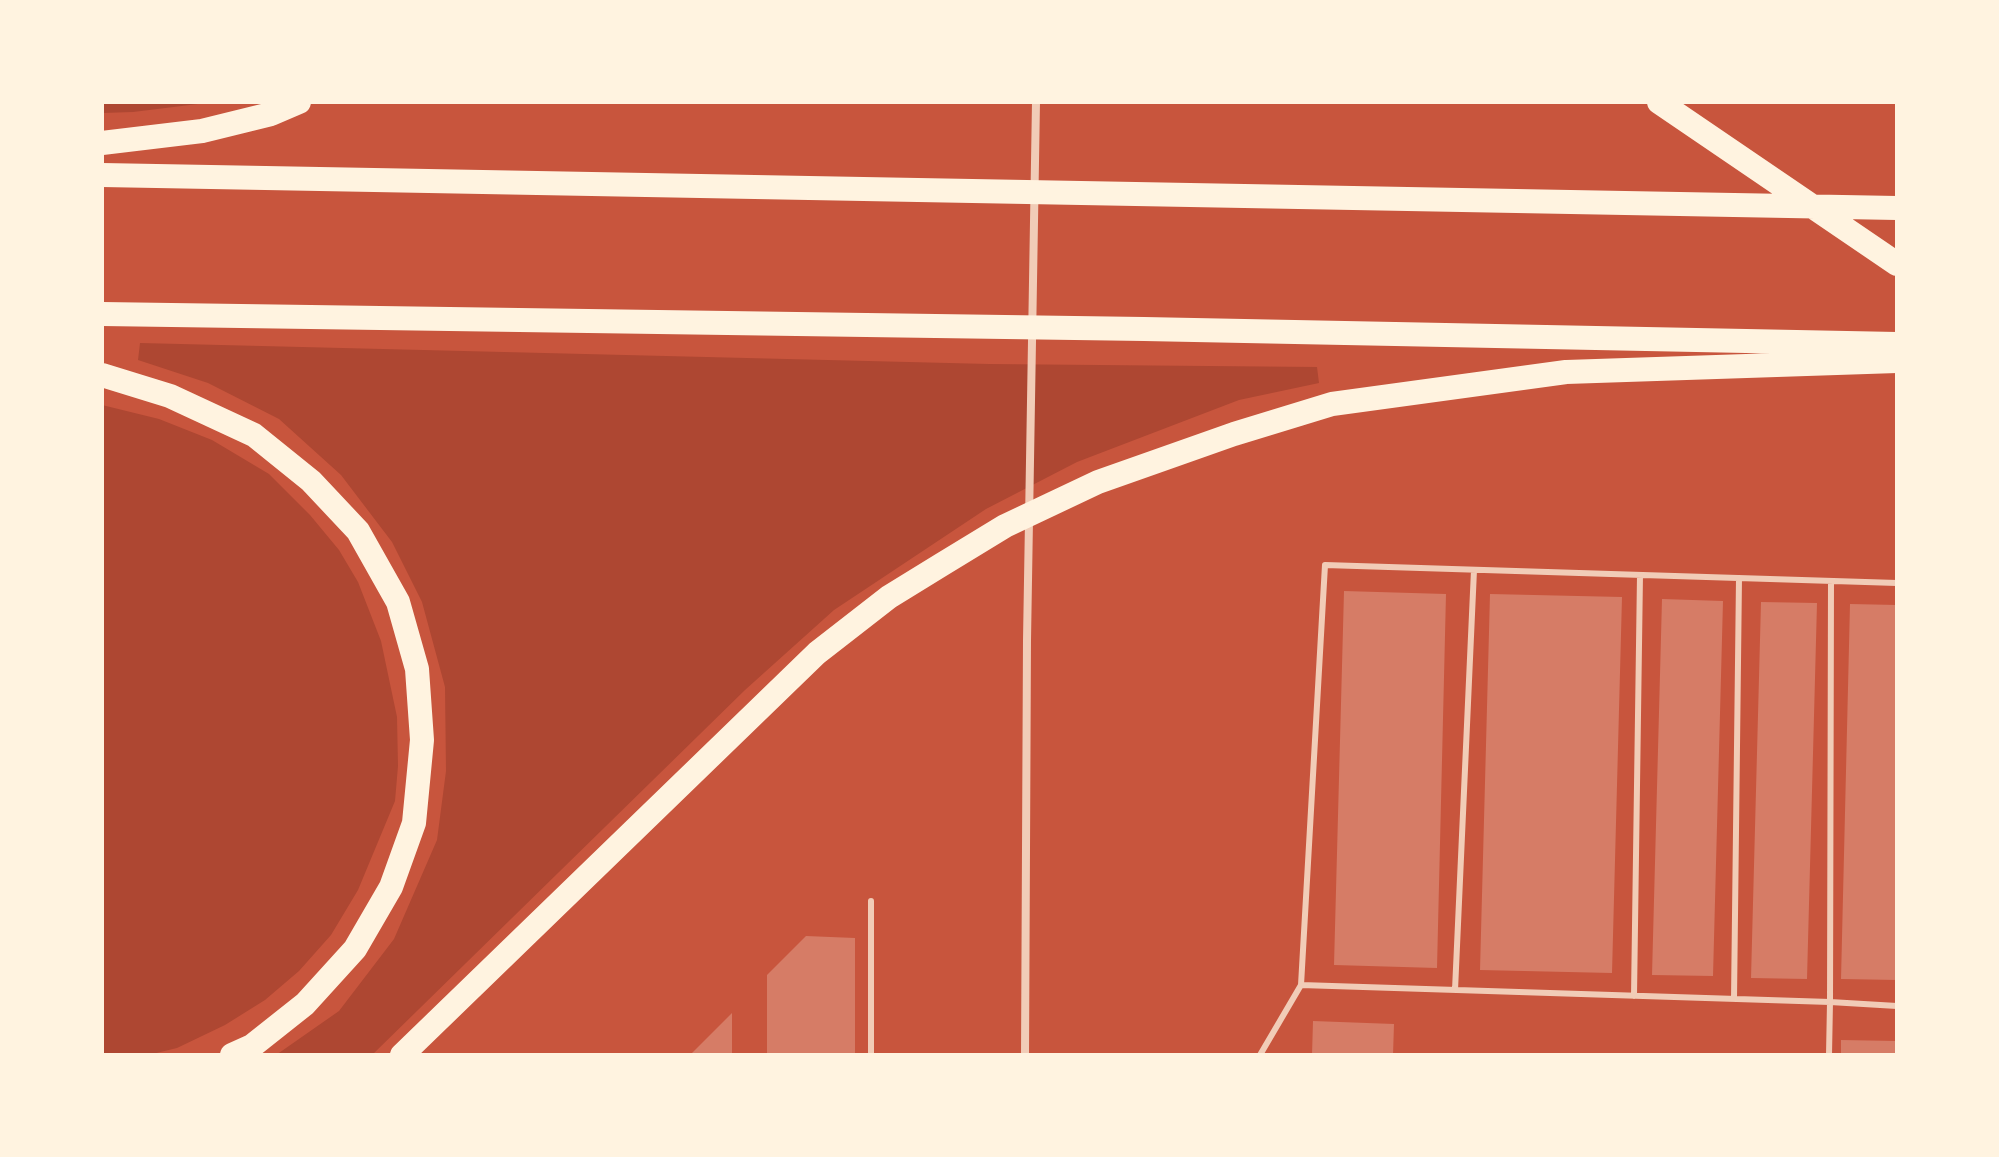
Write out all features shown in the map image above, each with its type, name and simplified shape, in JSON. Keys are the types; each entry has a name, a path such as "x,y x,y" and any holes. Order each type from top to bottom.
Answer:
{"highway":[{"path":"102,143 202,131 271,114 299,102"},
{"path":"1659,102 1897,264"},
{"path":"102,175 1897,208"},
{"path":"102,314 1144,329 1897,344"},
{"path":"402,1055 817,653 889,597 1005,526 1098,482 1234,434 1332,404 1566,372 1897,361"},
{"path":"102,375 170,396 254,435 311,481 358,531 398,602 417,669 422,740 414,823 391,887 355,949 305,1004 252,1046 232,1055"}],"street":[{"path":"1025,1055 1027,640 1036,102"}],"lane":[{"path":"1260,1055 1301,985 1325,565 1897,583"},
{"path":"1455,990 1474,570"},
{"path":"1634,996 1640,575"},
{"path":"1734,999 1739,578"},
{"path":"1829,1055 1831,581"},
{"path":"871,901 871,1055"},
{"path":"1301,985 1897,1006"}],"shaded area":[{"path":"102,102 214,102 102,113"},
{"path":"140,343 989,364 1317,367 1319,383 1239,400 1077,462 986,509 834,610 745,690 372,1055 276,1055 339,1011 394,939 437,840 446,771 445,687 422,602 392,542 341,475 279,419 208,383 138,360"},
{"path":"102,405 159,419 212,440 269,474 310,515 339,550 358,582 381,641 397,717 395,801 358,890 331,935 299,971 265,1000 225,1025 177,1048 148,1055 102,1055"}],"building":[{"path":"1344,591 1446,594 1437,968 1334,965"},
{"path":"1490,594 1622,597 1612,973 1480,970"},
{"path":"1662,599 1723,601 1713,976 1652,975"},
{"path":"1761,602 1817,603 1807,979 1751,978"},
{"path":"1850,604 1897,605 1897,980 1841,979"},
{"path":"806,936 855,938 855,1055 767,1055 767,975"},
{"path":"732,1013 732,1055 690,1055"},
{"path":"1313,1021 1394,1024 1393,1055 1312,1055"},
{"path":"1841,1040 1897,1041 1897,1055 1841,1055"}]}
